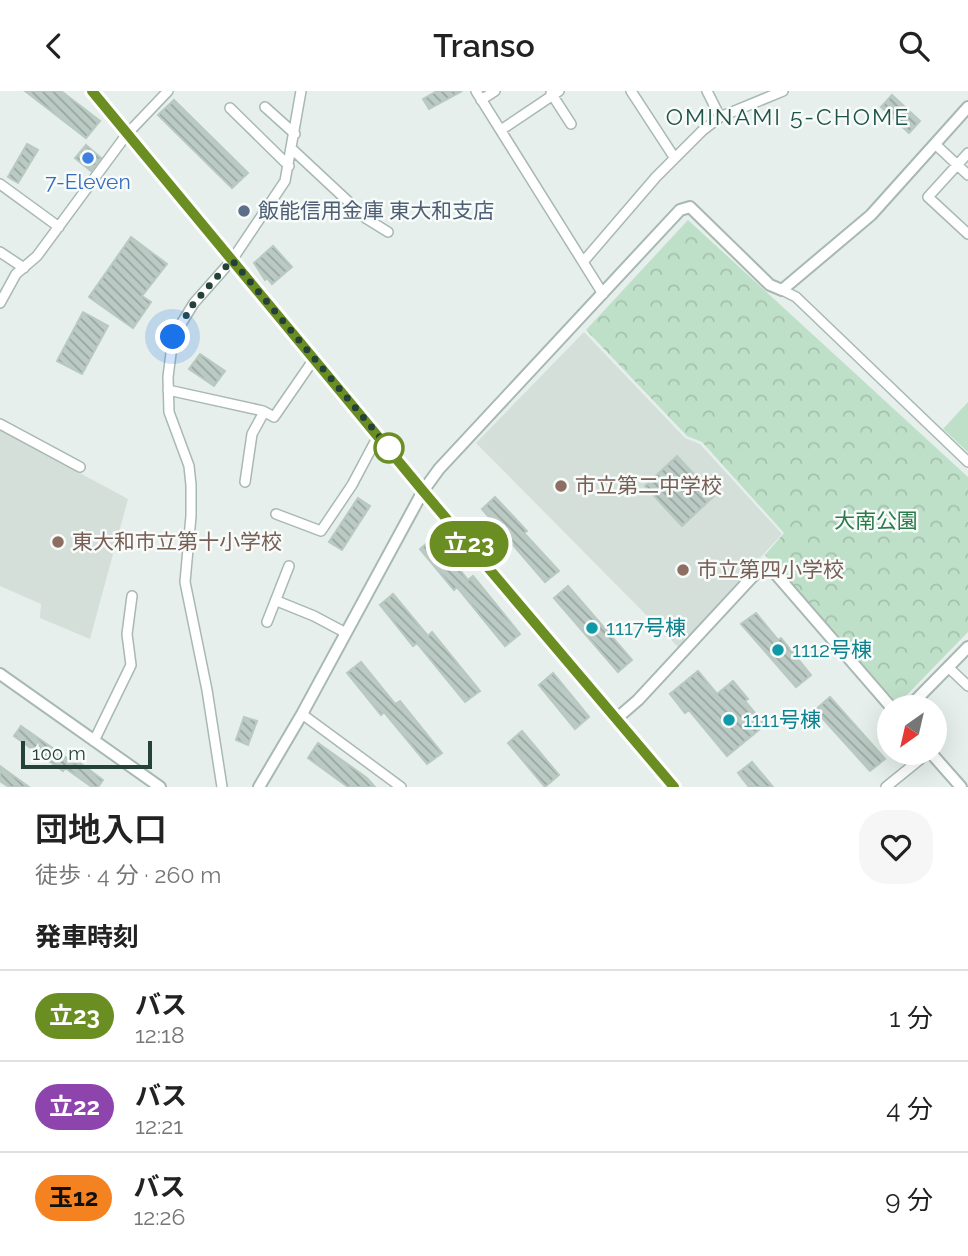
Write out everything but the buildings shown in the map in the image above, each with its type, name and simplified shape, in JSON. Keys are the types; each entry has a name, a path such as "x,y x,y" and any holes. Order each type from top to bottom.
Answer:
{"street":[{"path":"92,91 423,491 674,787"},
{"path":"0,303 16,274 37,256 127,134 168,91"},
{"path":"222,787 207,690 185,582 191,516 189,466 169,412 168,390 173,337 194,303 232,260 280,190 289,166 301,91"},
{"path":"476,91 603,294"},
{"path":"481,100 495,91"},
{"path":"631,91 674,157"},
{"path":"706,91 720,117"},
{"path":"583,262 674,157 720,117 783,91"},
{"path":"501,130 554,92 571,124"},
{"path":"265,107 295,134"},
{"path":"782,290 872,215 968,107"},
{"path":"230,108 289,166"},
{"path":"935,144 968,175"},
{"path":"292,150 367,219 388,232"},
{"path":"968,153 928,197 968,235"},
{"path":"0,184 59,227"},
{"path":"259,787 302,714 423,491 464,441 684,208 690,207 770,285 796,297 968,462"},
{"path":"0,252 23,268"},
{"path":"168,390 264,412 274,417 314,359"},
{"path":"245,482 252,434 264,412"},
{"path":"0,423 80,467"},
{"path":"276,514 321,531 352,485 378,436"},
{"path":"267,622 289,565"},
{"path":"616,719 638,700 753,576 766,570 774,572 881,695"},
{"path":"94,740 131,665 127,634 132,596"},
{"path":"276,601 314,616 346,633"},
{"path":"921,695 968,646"},
{"path":"948,667 968,686"},
{"path":"0,674 160,787"},
{"path":"302,714 401,787"},
{"path":"886,787 914,765"},
{"path":"940,765 961,787"},
{"path":"137,787 141,773"}],"shaded area":[{"path":"584,332 685,438 700,444 782,534 678,647 476,443"},
{"name":"東大和市立第十小学校","path":"0,430 128,499 90,639 40,618 41,604 0,586"}],"green space":[{"name":"大南公園","path":"688,220 968,477 968,632 907,695 890,695 765,555 784,533 702,442 687,436 586,330"},
{"path":"968,402 968,452 943,429"}],"bus line":[{"name":"立23","path":"92,91 423,491 674,787"}],"place":[{"name":"7-Eleven","path":"88,158"},
{"name":"飯能信用金庫 東大和支店","path":"244,211"},
{"name":"市立第二中学校","path":"561,486"},
{"name":"東大和市立第十小学校","path":"58,542"},
{"name":"市立第四小学校","path":"683,570"},
{"name":"1117号棟","path":"592,628"},
{"name":"1112号棟","path":"778,650"},
{"name":"1111号棟","path":"729,720"}],"district":[{"name":"OMINAMI 5-CHOME","path":"788,117"}],"route":[{"path":"173,337 194,303 232,260 389,448"}]}
